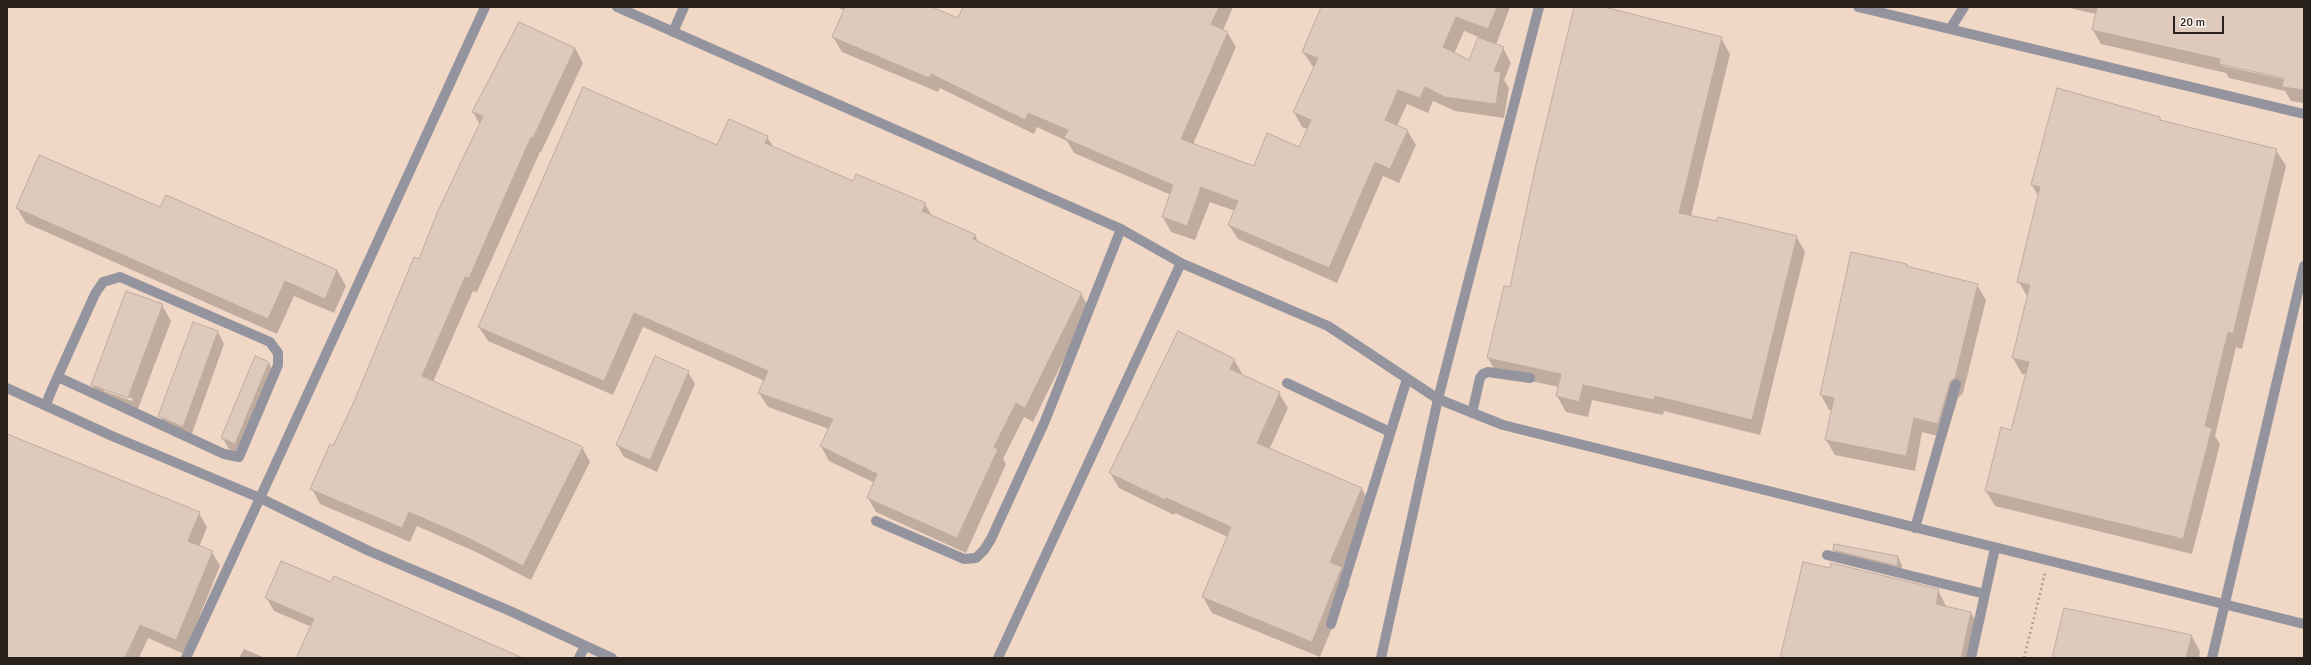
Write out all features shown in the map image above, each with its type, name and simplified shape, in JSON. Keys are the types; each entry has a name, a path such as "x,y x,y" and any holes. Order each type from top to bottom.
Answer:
{"lane":[{"path":"186,658 485,7"},
{"path":"616,7 1121,229 1181,263 1328,326 1438,399 1503,425 2304,624"},
{"path":"673,32 684,7"},
{"path":"1381,658 1438,399 1539,7"},
{"path":"1858,7 2304,114"},
{"path":"1950,29 1964,7"},
{"path":"876,521 964,560 976,558 984,550 991,540 1045,421 1121,229"},
{"path":"998,658 1181,263"},
{"path":"2212,658 2226,605 2239,539 2304,266"},
{"path":"46,404 58,377 95,294 103,282 120,277 270,342 278,353 278,365 239,457 224,454 58,377"},
{"path":"1472,413 1480,378 1483,374 1488,372 1530,378"},
{"path":"1331,624 1407,379"},
{"path":"1287,383 1390,432"},
{"path":"1915,528 1956,384"},
{"path":"7,388 46,404 112,436 260,498 369,551 510,611 612,658"},
{"path":"1970,658 1995,548"},
{"path":"1827,555 1984,594"},
{"path":"579,658 585,646"}],"path":[{"path":"2024,658 2048,561"}],"shaded area":[{"path":"7,7 2304,7 2304,658 7,658"}],"building":[{"path":"845,7 932,7 958,18 963,7 1219,7 1211,24 1228,32 1181,139 1254,166 1267,133 1299,147 1311,120 1293,112 1318,58 1302,52 1321,7 1497,7 1488,29 1456,17 1443,47 1469,60 1478,37 1504,47 1494,71 1501,72 1496,104 1445,97 1425,87 1420,98 1398,90 1385,120 1408,130 1390,169 1375,162 1329,268 1228,225 1238,201 1201,187 1187,226 1162,217 1173,185 1064,138 1068,130 1028,113 1025,120 931,74 929,78 832,37"},
{"path":"1574,7 1604,7 1722,37 1679,213 1717,221 1718,217 1797,236 1752,420 1655,396 1654,400 1583,385 1579,402 1556,396 1561,374 1487,358 1504,286 1510,287 1535,169"},
{"path":"2097,7 2304,7 2304,90 2282,87 2284,78 2219,64 2220,59 2092,30"},
{"path":"519,22 575,48 533,138 531,137 469,278 465,277 422,376 583,447 523,566 466,537 409,512 402,528 310,489 330,444 333,446 353,404 414,257 419,259 437,213 483,116 472,112"},
{"path":"583,87 717,145 729,119 768,136 765,143 853,181 856,174 926,203 922,211 976,235 973,239 1082,293 1025,408 1016,403 994,447 998,449 957,538 867,498 877,474 820,446 833,419 758,393 768,371 634,313 604,381 478,327"},
{"path":"2057,88 2160,117 2160,120 2277,149 2233,334 2228,332 2205,426 2212,428 2183,539 1985,491 2001,427 2011,430 2029,362 2012,358 2030,285 2017,282 2040,187 2031,185"},
{"path":"39,155 160,207 166,195 337,270 325,299 285,281 268,319 16,208"},
{"path":"1851,252 1907,264 1906,266 1978,284 1955,378 1950,382 1938,424 1914,418 1906,456 1825,440 1834,398 1820,395"},
{"path":"126,291 163,304 128,398 91,385"},
{"path":"193,322 218,331 183,427 158,416"},
{"path":"1178,331 1235,359 1230,369 1280,392 1257,443 1362,488 1330,562 1342,567 1312,642 1202,597 1231,527 1166,498 1165,500 1109,473"},
{"path":"255,356 269,362 235,444 221,438"},
{"path":"655,356 689,371 650,460 616,445"},
{"path":"7,434 200,512 188,541 213,551 176,640 140,625 125,658 7,658"},
{"path":"1834,544 1898,556 1897,566 1833,550"},
{"path":"281,561 331,582 334,576 523,658 296,658 314,619 265,598"},
{"path":"1803,562 1830,568 1831,563 1939,589 1936,604 1971,612 1961,658 1780,658"},
{"path":"2064,608 2192,635 2186,658 2052,658"}]}
